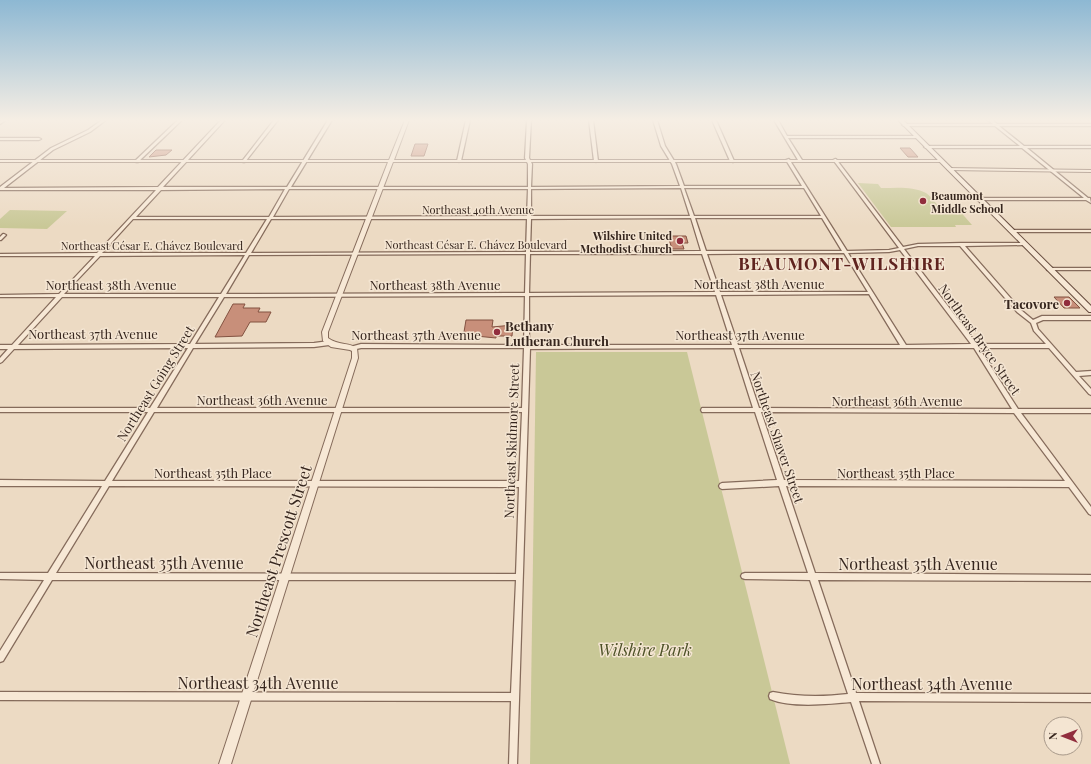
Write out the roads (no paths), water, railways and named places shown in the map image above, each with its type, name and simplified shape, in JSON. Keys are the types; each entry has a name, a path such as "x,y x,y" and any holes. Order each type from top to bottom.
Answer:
{"main road":[{"path":"935,156 1091,310"}],"street":[{"path":"0,189 43,156"},
{"path":"137,161 143,156"},
{"path":"0,361 190,156"},
{"path":"244,161 248,156"},
{"name":"Northeast Going Street","path":"0,658 307,156"},
{"path":"329,343 325,339 325,332 392,156"},
{"path":"459,161 460,156"},
{"name":"Northeast Skidmore Street","path":"513,764 527,347 530,188 530,164 528,161 528,156"},
{"path":"595,156 596,161"},
{"name":"Northeast Shaver Street","path":"668,156 682,187 876,764"},
{"path":"730,156 732,160"},
{"path":"798,156 800,160"},
{"path":"1034,156 1090,200"},
{"path":"788,160 904,346"},
{"name":"Northeast Bryce Street","path":"836,160 975,346 1016,411 1091,512"},
{"path":"0,161 940,160"},
{"path":"949,169 1091,171"},
{"path":"0,189 804,187"},
{"path":"978,199 1090,200"},
{"name":"Northeast 40th Avenue","path":"132,218 824,217"},
{"path":"1011,231 1091,231"},
{"path":"0,239 2,235"},
{"path":"961,244 1019,311 1033,322 1036,330 1091,392"},
{"name":"Northeast César E. Chávez Boulevard","path":"0,255 882,252 918,245 1024,244"},
{"path":"1049,269 1091,269"},
{"name":"Northeast 38th Avenue","path":"0,296 871,293"},
{"path":"1033,322 1042,318 1091,318"},
{"name":"Northeast 37th Avenue","path":"0,347 314,345 329,343 352,348 409,346 1050,346"},
{"name":"Northeast Prescott Street","path":"225,764 355,358 355,350 352,348"},
{"path":"1074,374 1091,374"},
{"name":"Northeast 36th Avenue","path":"0,410 525,410"},
{"name":"Northeast 36th Avenue","path":"704,410 1091,411"},
{"name":"Northeast 35th Place","path":"0,483 522,484"},
{"name":"Northeast 35th Place","path":"722,486 783,484 1070,484"},
{"name":"Northeast 35th Avenue","path":"0,576 519,577"},
{"name":"Northeast 35th Avenue","path":"745,576 1091,578"},
{"name":"Northeast 34th Avenue","path":"0,696 515,697"},
{"name":"Northeast 34th Avenue","path":"773,696 806,701 854,697 1091,698"}],"place":[{"name":"Beaumont Middle School","path":"923,201"},
{"name":"Wilshire United Methodist Church","path":"680,241"},
{"name":"Tacovore","path":"1067,303"},
{"name":"Bethany Lutheran Church","path":"497,332"}],"district":[{"name":"BEAUMONT-WILSHIRE","path":"842,263"}],"park label":[{"name":"Wilshire Park","path":"645,649"}]}
